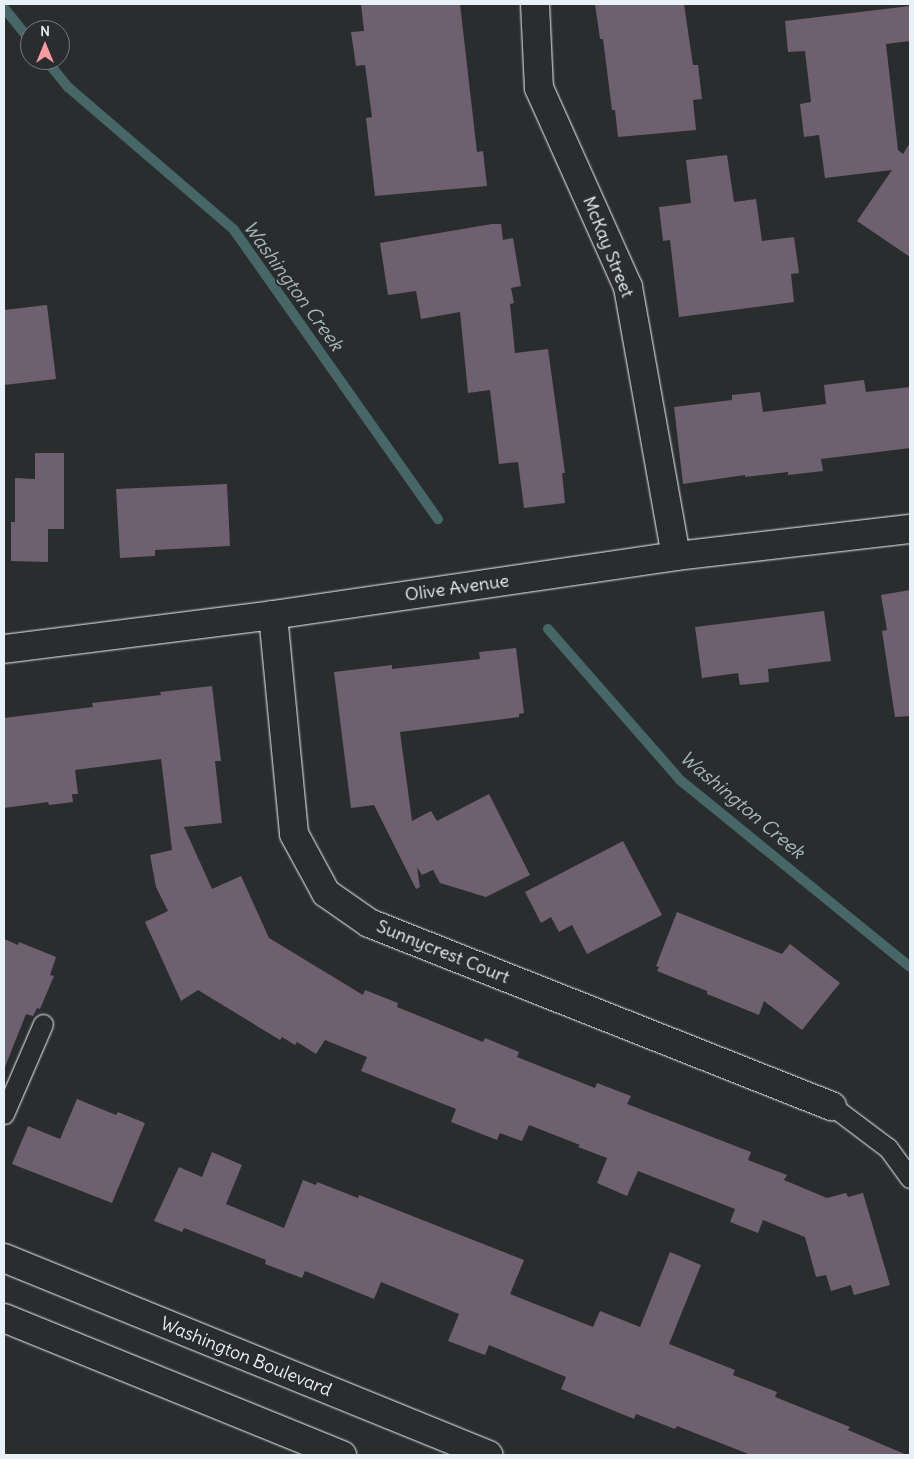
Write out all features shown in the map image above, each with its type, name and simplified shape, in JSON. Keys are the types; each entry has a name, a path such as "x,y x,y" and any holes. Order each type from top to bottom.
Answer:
{"street":[{"name":"McKay Street","path":"535,4 539,88 628,287 676,556"},
{"name":"Olive Avenue","path":"4,649 273,615 676,556 910,529"},
{"name":"Sunnycrest Court","path":"273,615 294,834 326,893 369,923 832,1106"},
{"name":"Washington Boulevard","path":"4,1258 489,1455"},
{"path":"4,1318 342,1455"}],"lane":[{"path":"4,1114 43,1024"},
{"path":"832,1106 888,1148 910,1178"}],"building":[{"path":"361,4 460,4 477,152 483,151 487,186 375,196 366,118 372,117 365,65 356,66 351,32 364,31"},
{"path":"595,4 684,4 693,65 698,65 702,99 693,100 696,130 618,137 615,110 612,110 603,39 600,39"},
{"path":"910,6 910,41 886,44 898,150 903,154 910,143 910,257 857,221 892,170 825,178 819,135 804,137 800,104 811,102 805,51 788,52 785,21"},
{"path":"727,155 734,202 756,199 762,241 794,237 799,273 791,274 794,302 679,317 670,240 663,241 659,207 691,203 686,160"},
{"path":"501,224 503,240 513,238 521,286 511,288 514,303 510,304 515,353 548,349 565,473 562,473 565,503 524,508 518,462 499,464 490,390 468,393 460,312 421,319 416,291 388,295 380,243"},
{"path":"47,305 56,379 4,385 4,310"},
{"path":"864,380 866,392 910,387 910,448 821,459 823,471 788,475 788,472 745,477 745,475 683,484 674,407 732,400 732,395 760,392 763,412 826,404 824,385"},
{"path":"35,453 64,453 64,529 48,529 48,562 11,561 11,522 15,522 15,478 35,479"},
{"path":"227,484 230,546 155,550 155,556 120,558 116,489"},
{"path":"910,590 910,716 895,717 882,631 887,630 881,595"},
{"path":"824,611 831,661 768,669 769,682 740,685 738,673 702,678 695,627"},
{"path":"516,648 524,713 519,714 519,717 400,732 412,821 431,811 437,821 489,794 530,875 486,897 440,883 433,870 422,875 417,867 420,887 416,889 374,805 351,808 334,672 392,665 392,669 480,659 479,652"},
{"path":"212,686 221,761 215,761 222,823 184,827 212,889 241,876 269,938 363,995 365,990 398,1003 397,1007 483,1042 485,1038 519,1052 517,1057 595,1088 597,1083 631,1096 627,1104 751,1152 748,1160 787,1175 784,1180 827,1198 846,1193 848,1197 863,1193 890,1285 854,1295 851,1285 831,1291 826,1275 816,1277 805,1237 763,1220 758,1233 730,1222 735,1209 638,1171 627,1196 597,1183 607,1158 578,1147 580,1145 529,1125 522,1141 500,1133 497,1140 451,1122 456,1109 361,1071 367,1057 325,1040 316,1054 297,1042 295,1045 282,1037 280,1040 198,990 181,1001 145,922 168,911 156,887 150,855 172,850 161,759 75,770 78,794 72,794 73,802 49,805 48,802 4,808 4,718 93,707 92,703 161,695 160,692"},
{"path":"623,841 662,915 587,954 572,925 559,932 551,917 541,923 525,892"},
{"path":"677,912 782,954 790,944 840,983 802,1030 764,1001 759,1015 707,994 707,991 657,971 659,967 656,966"},
{"path":"4,939 18,945 19,942 56,957 50,975 54,976 40,1009 37,1008 33,1016 26,1014 5,1067"},
{"path":"77,1099 116,1115 118,1112 145,1123 112,1203 12,1164 28,1126 60,1139"},
{"path":"212,1152 242,1165 226,1204 284,1228 303,1180 316,1185 317,1182 358,1198 359,1195 524,1260 510,1294 593,1327 600,1311 640,1327 670,1252 701,1265 669,1344 735,1370 733,1375 777,1392 775,1397 850,1427 848,1430 907,1455 751,1455 677,1426 675,1429 636,1414 634,1419 561,1389 566,1377 489,1345 485,1355 448,1341 459,1314 381,1282 374,1299 305,1271 302,1278 265,1264 266,1260 184,1228 182,1232 154,1221 179,1167 202,1177"}],"waterway":[{"name":"Washington Creek","path":"4,8 20,28"},
{"name":"Washington Creek","path":"54,70 68,87 234,230 438,519"},
{"name":"Washington Creek","path":"548,629 680,780 910,967"}]}
